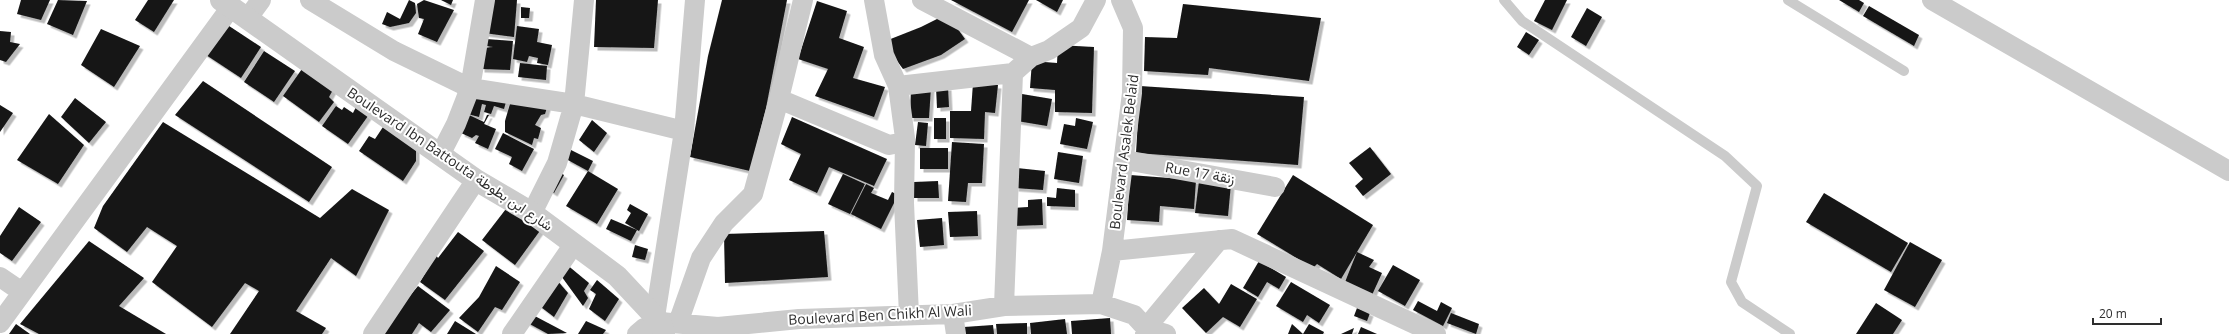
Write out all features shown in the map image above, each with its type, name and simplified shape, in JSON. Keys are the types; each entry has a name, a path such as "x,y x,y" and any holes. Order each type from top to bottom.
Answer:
{"street":[{"path":"0,323 233,9 261,0"},
{"path":"310,0 394,51 427,69 470,88 574,104 684,131"},
{"path":"440,155 456,124 470,88 485,0"},
{"path":"532,213 557,163 574,104 584,0"},
{"path":"664,324 684,131 695,0"},
{"path":"664,324 701,258 724,223 753,194 779,99 803,0"},
{"path":"874,0 884,55 898,86 905,138 904,203 909,315"},
{"path":"922,0 1031,57"},
{"path":"898,86 1013,73 1031,57 1049,50 1080,28 1096,0"},
{"name":"Boulevard Asalek Belaid","path":"1101,304 1112,251 1132,93 1134,28 1121,0"},
{"path":"1932,0 2229,171"},
{"name":"Boulevard Ibn Battouta شارع ابن بطوطة","path":"233,9 476,180 532,213 617,276 664,324"},
{"path":"1004,306 1013,73"},
{"path":"779,99 889,145 898,143 905,138"},
{"name":"Rue 17 زنقة","path":"1124,160 1275,187"},
{"path":"373,334 476,180"},
{"path":"1112,251 1232,239 1436,334"},
{"path":"1146,331 1219,240"},
{"path":"512,334 574,244"},
{"path":"0,277 22,292"},
{"name":"Boulevard Ben Chikh Al Wali","path":"637,334 644,328 664,324 718,327 800,326 909,315 953,314 1004,306 1101,304 1134,315 1146,331 1166,334"},
{"path":"953,314 956,334"}],"lane":[{"path":"1504,0 1522,21 1725,156 1757,186 1731,282 1742,302 1790,334"},
{"path":"1788,0 1904,70"}],"building":[{"path":"21,0 50,0 41,20 17,14"},
{"path":"58,0 87,1 73,35 47,24"},
{"path":"148,0 174,0 154,32 135,20"},
{"path":"409,0 415,3 416,13 409,23 390,27 382,24 387,12 400,19"},
{"path":"424,0 454,10 437,42 418,34 424,19 419,18 417,4"},
{"path":"441,0 453,0 451,5"},
{"path":"489,0 517,0 514,37 484,33"},
{"path":"596,0 658,0 654,48 594,47"},
{"path":"722,0 787,0 766,108 750,171 690,157 708,56"},
{"path":"951,0 1029,0 1012,32"},
{"path":"1036,0 1063,0 1057,12"},
{"path":"1545,0 1567,0 1552,30 1534,21"},
{"path":"1839,0 1859,0 1864,3 1859,12"},
{"path":"817,1 847,11 839,38 864,47 853,78 885,87 874,117 815,96 828,69 798,59"},
{"path":"1183,4 1321,18 1309,81 1209,68 1208,75 1144,71 1145,37 1177,38"},
{"path":"1869,6 1919,35 1914,46 1863,16"},
{"path":"521,7 530,8 529,18 521,18"},
{"path":"1587,8 1602,17 1586,46 1571,37"},
{"path":"947,14 965,39 941,55 903,69 883,42 921,27"},
{"path":"223,22 261,47 241,78 203,53"},
{"path":"517,26 539,29 537,42 552,45 548,65 537,63 538,58 529,56 527,62 513,59"},
{"path":"101,29 140,46 114,87 81,65"},
{"path":"0,31 11,32 10,42 20,44 6,62 0,60"},
{"path":"1526,32 1539,40 1529,55 1517,47"},
{"path":"486,39 513,41 510,70 481,69 482,48 493,47 485,46"},
{"path":"1058,45 1094,47 1092,113 1055,112 1055,90 1030,88 1032,61 1057,63"},
{"path":"264,51 295,71 274,102 244,82"},
{"path":"520,63 547,66 546,80 518,77"},
{"path":"304,66 334,88 329,97 334,102 319,122 283,96"},
{"path":"203,81 332,167 309,202 175,115"},
{"path":"973,83 998,85 995,113 985,112 984,139 950,138 950,111 971,111"},
{"path":"911,86 931,87 929,118 910,118"},
{"path":"1140,86 1304,97 1298,165 1136,153"},
{"path":"936,87 948,87 949,107 937,108"},
{"path":"471,88 507,98 504,109 494,106 491,114 484,112 486,105 482,104 479,117 464,113"},
{"path":"1022,94 1052,99 1047,126 1017,121"},
{"path":"512,97 548,104 545,114 541,115 535,125 541,128 538,139 534,138 532,145 505,132 505,121"},
{"path":"75,98 106,122 89,143 61,117"},
{"path":"0,105 13,113 0,132"},
{"path":"336,106 342,110 344,107 353,113 356,107 368,116 348,144 322,126"},
{"path":"49,114 84,145 58,184 17,160"},
{"path":"469,115 484,122 487,115 489,115 484,124 496,129 488,149 475,143 479,136 476,135 472,138 461,133"},
{"path":"792,117 887,159 874,186 829,167 817,193 789,180 801,154 781,144"},
{"path":"934,118 946,118 946,139 934,139"},
{"path":"1076,118 1093,122 1087,149 1060,144 1064,124 1075,126"},
{"path":"592,120 607,133 594,152 579,140"},
{"path":"163,122 320,218 352,189 389,210 356,276 331,258 296,311 326,328 322,334 230,334 259,291 245,283 212,327 152,282 177,246 147,227 127,252 94,228 103,206"},
{"path":"918,122 928,123 926,146 915,145"},
{"path":"383,127 416,148 416,161 403,181 359,151 369,136 375,139"},
{"path":"503,133 534,149 522,171 509,164 512,157 495,149"},
{"path":"952,142 984,144 982,183 968,183 966,202 948,201"},
{"path":"1370,147 1391,174 1363,196 1355,186 1363,179 1349,163"},
{"path":"920,148 948,148 948,169 920,169"},
{"path":"571,150 593,161 588,171 566,159"},
{"path":"1058,152 1083,156 1079,183 1054,179"},
{"path":"1017,168 1045,171 1043,190 1015,188"},
{"path":"588,171 618,189 597,224 566,206"},
{"path":"559,172 564,175 554,193 546,188"},
{"path":"843,174 865,184 850,214 828,204"},
{"path":"1130,175 1196,180 1194,209 1160,206 1159,222 1127,220"},
{"path":"1293,175 1373,225 1341,279 1317,264 1313,268 1257,234"},
{"path":"938,181 939,198 914,198 914,182"},
{"path":"1199,181 1231,184 1228,216 1195,213"},
{"path":"866,184 874,188 871,193 888,200 892,192 898,195 881,229 851,214"},
{"path":"1057,188 1075,190 1075,207 1047,206 1047,197 1056,198"},
{"path":"1824,193 1908,243 1891,272 1806,222"},
{"path":"1042,199 1043,225 1013,226 1012,208 1028,207 1028,200"},
{"path":"630,204 648,214 639,231 625,223 631,213 627,210"},
{"path":"509,205 542,228 515,265 482,240"},
{"path":"19,207 41,222 12,261 0,253 0,236"},
{"path":"977,211 978,236 950,237 948,212"},
{"path":"942,218 944,245 920,247 917,220"},
{"path":"611,219 637,230 631,241 606,229"},
{"path":"824,231 828,277 725,283 724,234"},
{"path":"458,232 484,251 445,300 420,282 436,255 438,258"},
{"path":"89,241 144,278 119,306 166,334 39,334 20,324"},
{"path":"1910,242 1942,260 1915,307 1884,290"},
{"path":"635,245 648,249 645,260 632,257"},
{"path":"1357,252 1374,260 1369,267 1382,273 1372,295 1345,282"},
{"path":"1259,261 1286,277 1279,289 1267,282 1258,297 1243,288"},
{"path":"566,264 589,283 584,291 588,298 583,306 559,273"},
{"path":"1393,265 1420,280 1405,306 1378,291"},
{"path":"496,266 520,282 502,310 495,307 478,332 459,318 479,297"},
{"path":"556,279 568,293 554,317 537,304"},
{"path":"597,280 619,299 605,321 589,309 596,294 590,290"},
{"path":"1291,282 1330,305 1319,323 1307,315 1303,322 1276,306"},
{"path":"1231,284 1257,299 1240,327 1223,317 1206,333 1182,308 1204,288 1219,304"},
{"path":"418,286 450,310 431,332 419,323 412,334 382,334 398,310"},
{"path":"1418,301 1437,311 1441,302 1452,308 1443,326 1413,310"},
{"path":"1876,303 1902,320 1893,334 1856,334"},
{"path":"1357,308 1370,313 1367,321 1354,316"},
{"path":"1451,313 1479,324 1476,334 1447,323"},
{"path":"531,314 567,333 548,334 526,322"},
{"path":"1110,318 1111,334 1072,334 1071,321"},
{"path":"1065,319 1067,334 1031,334 1030,323"},
{"path":"455,321 476,334 447,334"},
{"path":"586,321 606,330 603,334 578,334"},
{"path":"1027,323 1027,334 997,334 996,324"},
{"path":"16,324 30,334 9,334"},
{"path":"1292,324 1303,334 1288,334"},
{"path":"1309,324 1324,332 1323,334 1303,334"},
{"path":"993,325 994,334 965,334 964,327"},
{"path":"1361,327 1377,334 1358,334"},
{"path":"1354,328 1352,334 1341,334"}]}
